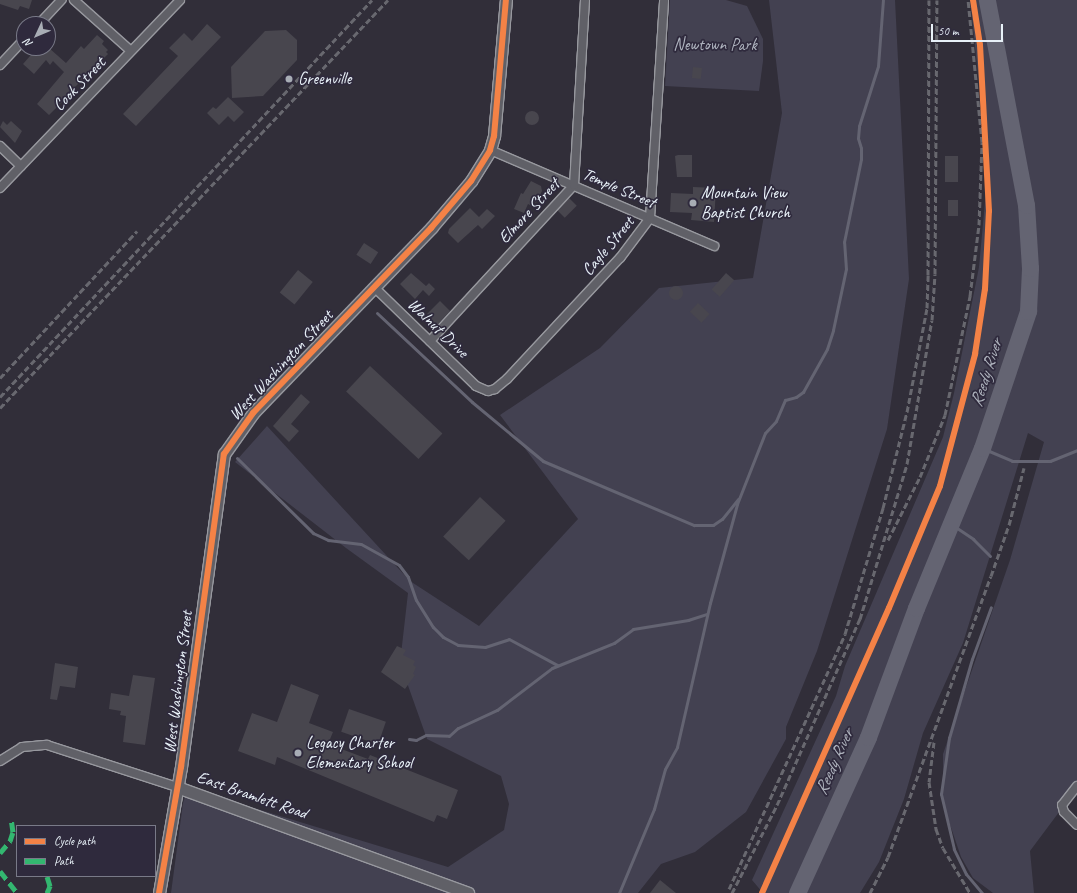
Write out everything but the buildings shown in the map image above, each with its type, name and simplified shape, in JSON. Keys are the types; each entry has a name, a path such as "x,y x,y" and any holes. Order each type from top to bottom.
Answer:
{"street":[{"path":"46,16 61,0"},
{"path":"74,0 131,51"},
{"name":"Cook Street","path":"0,188 180,0"},
{"name":"West Washington Street","path":"159,893 177,787 224,454 253,412 456,201 490,150 497,117 506,0"},
{"name":"Elmore Street","path":"430,341 574,185 585,0"},
{"name":"Cagle Street","path":"483,389 495,389 507,379 620,258 650,218 664,0"},
{"path":"0,65 16,48"},
{"path":"0,146 21,166"},
{"name":"Temple Street","path":"490,150 714,246"},
{"name":"Walnut Drive","path":"374,287 476,386 483,389"},
{"name":"East Bramlett Road","path":"0,761 22,747 47,746 177,787 468,893"},
{"path":"1077,786 1062,804 1064,812 1077,825"}],"green space":[{"name":"Newtown Park","path":"670,0 726,0 747,6 763,39 763,61 759,91 665,86"},
{"path":"769,0 895,0 909,279 887,429 817,651 786,727 786,739 746,812 695,852 661,864 638,893 171,893 183,803 188,788 448,867 504,830 509,804 501,776 427,739 400,663 408,593 346,548 235,462 267,426 410,581 479,626 578,519 500,415 600,348 659,288 753,278 782,113"},
{"path":"970,0 1077,0 1077,788 1030,851 1034,893 993,893 973,878 961,857 943,804 943,754 1010,560 1044,442 1028,433 963,643 923,733 904,799 879,862 860,893 763,893 752,880 836,696 845,666 943,437 954,393 979,267 985,202 986,148"}],"waterway":[{"path":"619,893 654,809 665,769 677,747 710,603 737,504 765,433 776,421 785,400 796,397 803,392 827,349 833,330 846,269 844,242 861,159 861,148 858,138 859,126 878,66 883,0"},
{"name":"Reedy River","path":"797,893 868,737 916,608 982,448 1028,311 1030,268 1026,205 987,0"},
{"path":"377,313 472,402 543,461 694,525 713,525 722,519 738,499"},
{"path":"982,448 1012,461 1050,461 1077,450"},
{"path":"237,458 313,533 328,540 361,544 399,565 408,577 416,600 433,627 443,637 458,645 485,647 509,639 557,665"},
{"path":"951,524 973,539 990,556"},
{"path":"982,893 966,874 954,849 941,794 949,738 972,659 991,607"},
{"path":"409,739 416,740 426,735 449,736 458,728 497,710 552,668 614,643 633,629 688,620 707,614"}],"railway":[{"path":"0,397 372,0"},
{"path":"0,408 388,0"},
{"path":"729,889 845,634 883,508 907,412 927,308 929,0"},
{"path":"732,893 777,805 860,619 907,464 932,320 935,274 937,0"},
{"path":"888,540 920,477 945,415 970,296 979,225 982,142 968,0"},
{"path":"0,378 137,231"},
{"path":"870,893 888,857 991,576 1009,525 1024,468"},
{"path":"934,742 929,782 936,829 943,848 970,893"}],"marked path":[{"path":"0,853 10,841 13,832 11,818"},
{"path":"0,871 17,893"},
{"path":"47,877 50,886 47,893"}],"cycle path":[{"path":"159,893 181,767 224,454 253,413 431,228 471,181 490,150 494,136 506,0"},
{"path":"762,893 889,608 940,486 975,354 985,289 989,211 980,45 973,0"}],"place":[{"name":"Greenville","path":"289,79"},
{"name":"Mountain View Baptist Church","path":"693,203"},
{"name":"Legacy Charter Elementary School","path":"298,753"}]}
